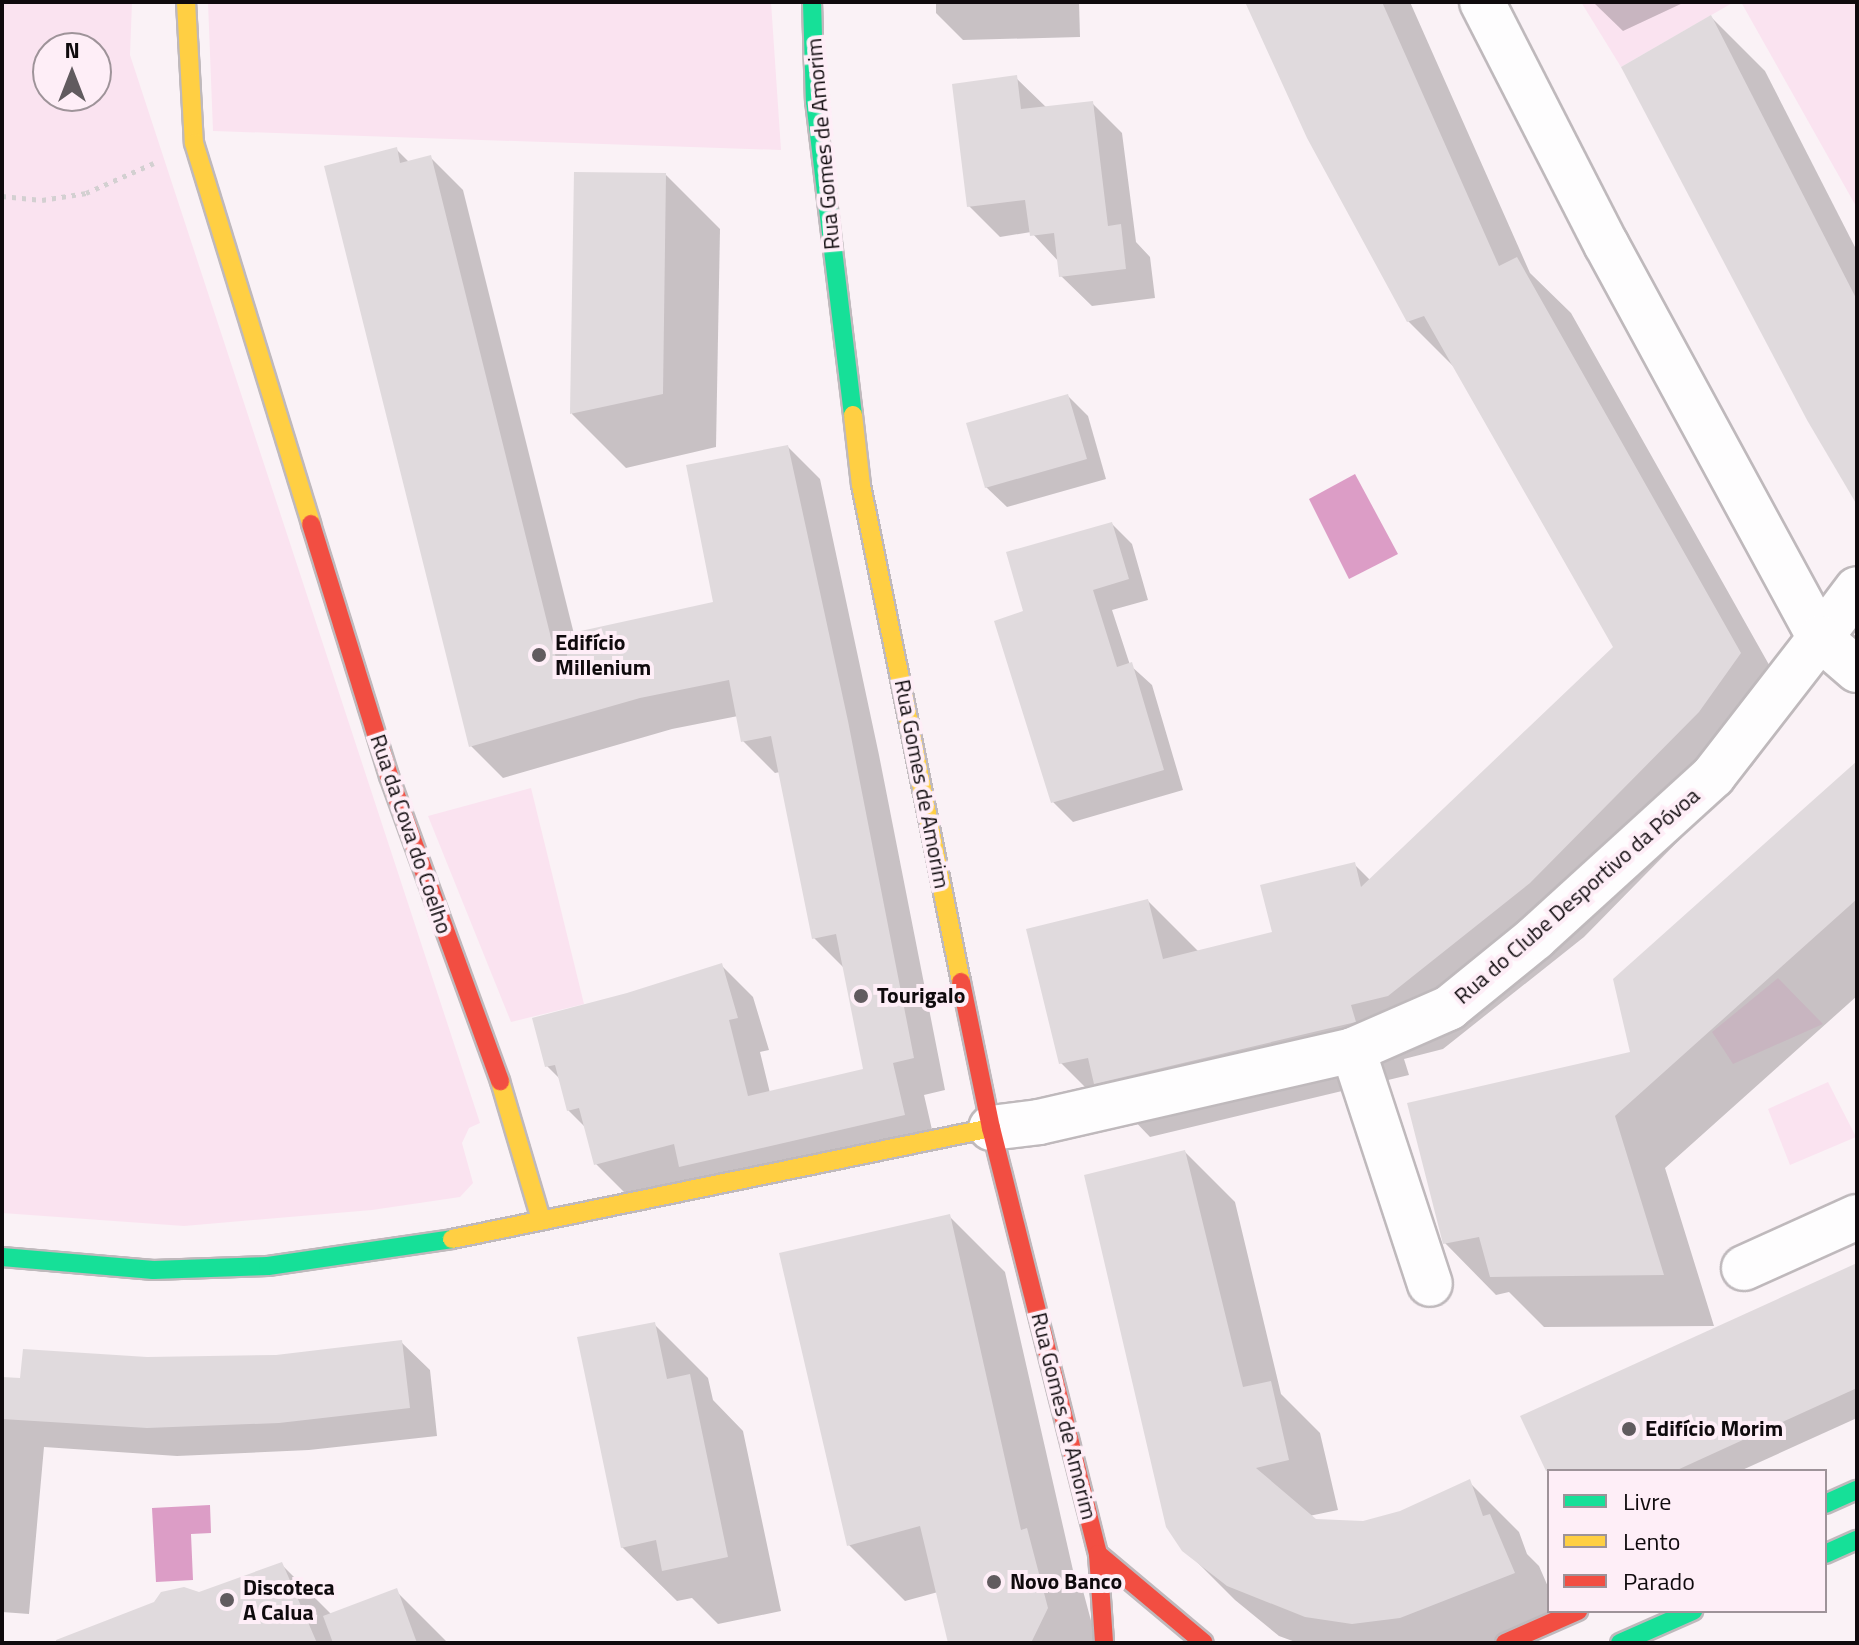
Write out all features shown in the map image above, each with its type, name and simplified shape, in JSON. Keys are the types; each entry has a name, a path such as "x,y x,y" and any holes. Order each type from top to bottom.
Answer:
{"street":[{"name":"Rua da Cova do Coelho","path":"186,2 194,143 389,776 514,1118 541,1219"},
{"name":"Rua Gomes de Amorim","path":"812,2 815,101 861,485 991,1128 1098,1554 1104,1643"},
{"path":"1482,2 1613,258 1820,638 1857,670"},
{"name":"Rua do Clube Desportivo da Póvoa","path":"991,1128 1039,1122 1353,1050 1449,1008 1535,938 1713,776 1857,589"},
{"path":"1353,1050 1430,1284"},
{"path":"2,1257 153,1270 268,1266 431,1243 991,1128"},
{"path":"1744,1268 1857,1217"},
{"path":"1827,1503 1857,1490"},
{"path":"1827,1553 1857,1540"},
{"path":"1098,1554 1204,1643"},
{"path":"1505,1643 1573,1613"},
{"path":"1620,1643 1688,1613"}],"path":[{"path":"2,196 42,200 86,193 129,176 194,143"}],"shaded area":[{"path":"2,2 132,2 130,55 480,1123 469,1128 462,1143 473,1183 460,1197 372,1210 184,1226 2,1213"},
{"path":"208,2 771,2 781,150 213,131"},
{"path":"1581,2 1734,2 1621,67"},
{"path":"1741,2 1857,2 1857,208"},
{"path":"1355,474 1398,554 1349,579 1309,499"},
{"path":"531,788 584,1004 511,1022 428,816"},
{"path":"1778,978 1823,1024 1733,1064 1712,1032"},
{"path":"1828,1082 1856,1137 1790,1165 1768,1109"},
{"path":"210,1505 211,1533 191,1534 193,1580 156,1582 152,1508"}],"building":[{"path":"1245,2 1382,2 1499,266 1517,257 1741,653 1699,712 1530,883 1388,996 1351,1005 1356,1022 1094,1084 1088,1058 1059,1064 1026,929 1148,899 1163,959 1272,932 1260,885 1355,862 1361,887 1613,647 1424,316 1407,322 1307,138"},
{"path":"1711,15 1857,300 1857,505 1807,420 1621,67"},
{"path":"1017,75 1021,109 1093,101 1108,226 1121,224 1126,269 1059,277 1054,233 1030,236 1025,200 967,207 952,84"},
{"path":"397,147 400,163 431,155 560,674 567,673 567,634 713,602 686,465 788,445 848,721 914,1058 893,1063 905,1115 679,1167 674,1144 594,1165 579,1108 567,1111 555,1065 545,1067 532,1018 627,993 722,963 738,1018 729,1020 748,1096 863,1069 836,934 812,939 771,736 741,742 729,680 640,698 469,747 324,166"},
{"path":"574,172 666,173 663,394 570,414"},
{"path":"1068,394 1087,459 985,488 966,423"},
{"path":"1112,522 1129,579 1093,590 1117,667 1132,662 1164,770 1051,803 994,621 1023,611 1006,552"},
{"path":"1857,761 1857,899 1615,1116 1664,1275 1490,1277 1479,1237 1443,1244 1407,1103 1630,1052 1613,979"},
{"path":"1185,1150 1243,1387 1271,1381 1289,1460 1256,1468 1316,1519 1363,1521 1400,1511 1470,1479 1483,1516 1490,1514 1515,1573 1400,1618 1352,1624 1305,1617 1227,1586 1182,1551 1166,1527 1084,1175"},
{"path":"950,1214 1021,1530 1027,1528 1048,1608 1031,1643 948,1643 920,1526 847,1546 779,1253"},
{"path":"1857,1263 1857,1388 1679,1469 1546,1471 1520,1416"},
{"path":"655,1322 667,1379 690,1374 728,1557 662,1571 656,1540 621,1548 577,1337"},
{"path":"402,1340 410,1408 279,1423 147,1428 2,1419 2,1377 20,1378 23,1349 147,1357 276,1355"},
{"name":"Discoteca A Calua","path":"282,1562 317,1643 56,1643 56,1640 154,1602 161,1592 184,1587 199,1592"},
{"path":"397,1588 417,1643 333,1643 323,1616"}],"traffic: fast":[{"path":"812,2 815,101 853,415"},
{"path":"2,1257 153,1270 268,1266 452,1239"},
{"path":"1827,1503 1857,1490"},
{"path":"1827,1553 1857,1540"},
{"path":"1620,1643 1688,1613"}],"traffic: slow":[{"path":"186,2 194,143 311,524"},
{"path":"853,415 861,485 961,982"},
{"path":"500,1081 541,1219"},
{"path":"452,1239 991,1128"}],"traffic: jam":[{"path":"311,524 389,776 500,1081"},
{"path":"961,982 991,1128 1098,1554 1104,1643"},
{"path":"1098,1554 1204,1643"},
{"path":"1505,1643 1573,1613"}],"place":[{"name":"Edifício Millenium","path":"539,655"},
{"name":"Tourigalo","path":"861,996"},
{"name":"Edifício Morim","path":"1629,1429"},
{"name":"Novo Banco","path":"994,1582"},
{"name":"Discoteca A Calua","path":"227,1600"}]}
